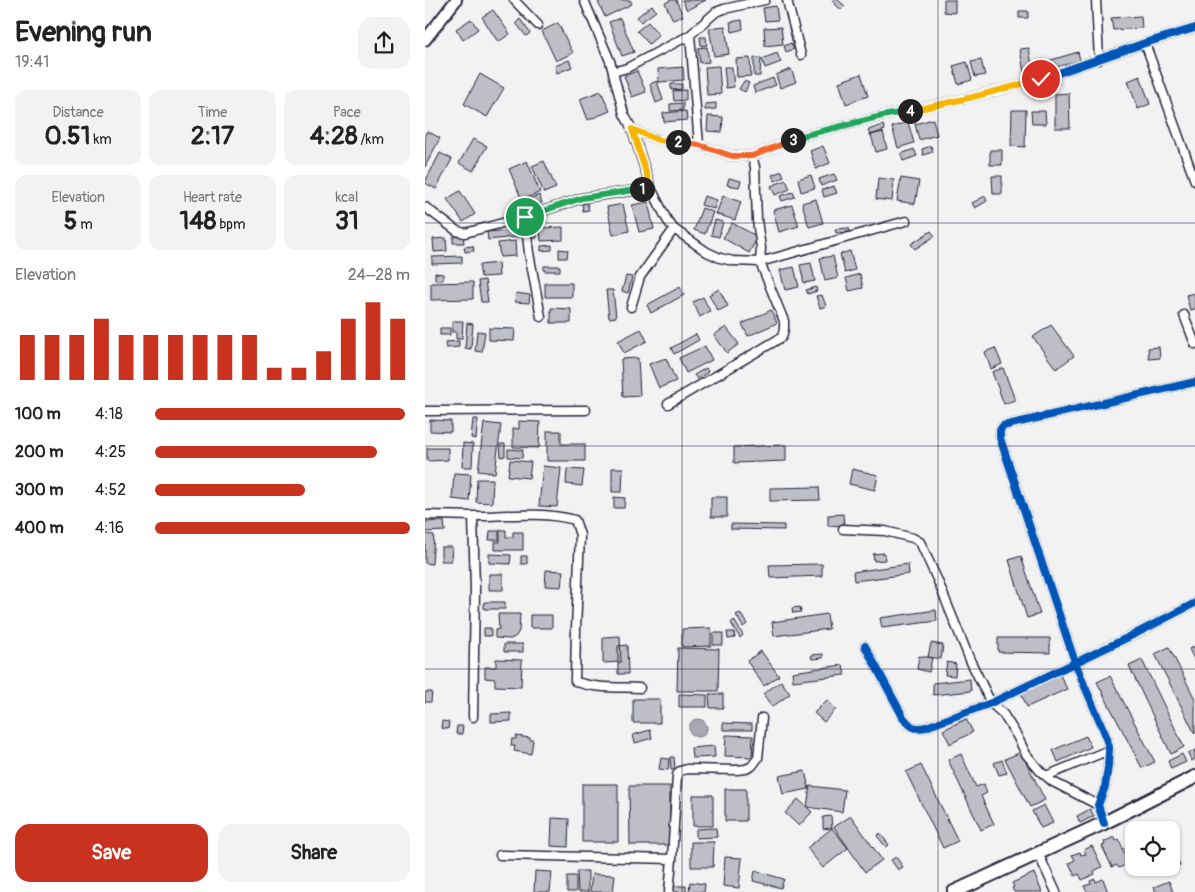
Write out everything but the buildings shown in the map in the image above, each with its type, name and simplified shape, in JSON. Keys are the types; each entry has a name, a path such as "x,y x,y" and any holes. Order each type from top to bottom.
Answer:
{"main road":[{"path":"954,892 1104,823 1195,777"}],"street":[{"path":"425,40 457,0"},
{"path":"514,0 537,25"},
{"path":"584,0 610,61 624,114 632,129 651,188 667,220 674,229 707,252 733,261 760,262 906,221"},
{"path":"724,0 724,9"},
{"path":"613,72 627,68 690,35 716,12 765,0"},
{"path":"787,0 801,55"},
{"path":"1095,0 1099,60"},
{"path":"632,129 658,140 699,145 732,156 752,156 802,136 882,116 969,98 1041,79 1195,28"},
{"path":"690,35 699,145"},
{"path":"1145,43 1195,181"},
{"path":"669,404 782,337 784,321 760,262 761,248 757,220 755,167 752,156"},
{"path":"425,206 457,231 465,232 525,217 582,198 651,188"},
{"path":"525,217 529,253 541,317"},
{"path":"631,307 640,277 674,229"},
{"path":"1184,315 1195,344"},
{"path":"1104,823 1098,805 1105,787 1108,767 1109,750 1107,738 1075,662 999,430 1003,426 1195,382"},
{"path":"425,411 587,410"},
{"path":"425,515 540,514 563,516 575,520 579,535 575,681 591,686 640,688"},
{"path":"473,516 475,588 473,717"},
{"path":"843,529 885,531 908,536 920,542 937,578 970,660 991,703 1003,714 1026,754 1039,771 1053,782 1098,805"},
{"path":"865,646 903,718 908,724 919,729 991,703 1195,603"},
{"path":"669,892 677,775 680,771 687,769 736,770 746,769 751,766 758,758 762,718"},
{"path":"1046,776 1109,750"},
{"path":"1038,853 1056,892"},
{"path":"500,855 672,859"}],"shaded area":[{"path":"698,719 704,722 707,728 704,734 698,737 692,734 689,728 692,722"}],"cycle path":[{"path":"632,129 658,140 699,145 732,156 752,156 802,136 882,116 969,98 1041,79 1195,28"},
{"path":"1104,823 1098,805 1105,787 1108,767 1109,750 1107,738 1075,662 1000,438 1000,430 1003,426 1195,382"},
{"path":"865,646 903,717 913,727 922,728 991,703 1195,603"}],"route":[{"path":"525,217 582,198 651,188 632,129 658,140 699,145 732,156 752,156 802,136 882,116 969,98 1041,79"}]}
